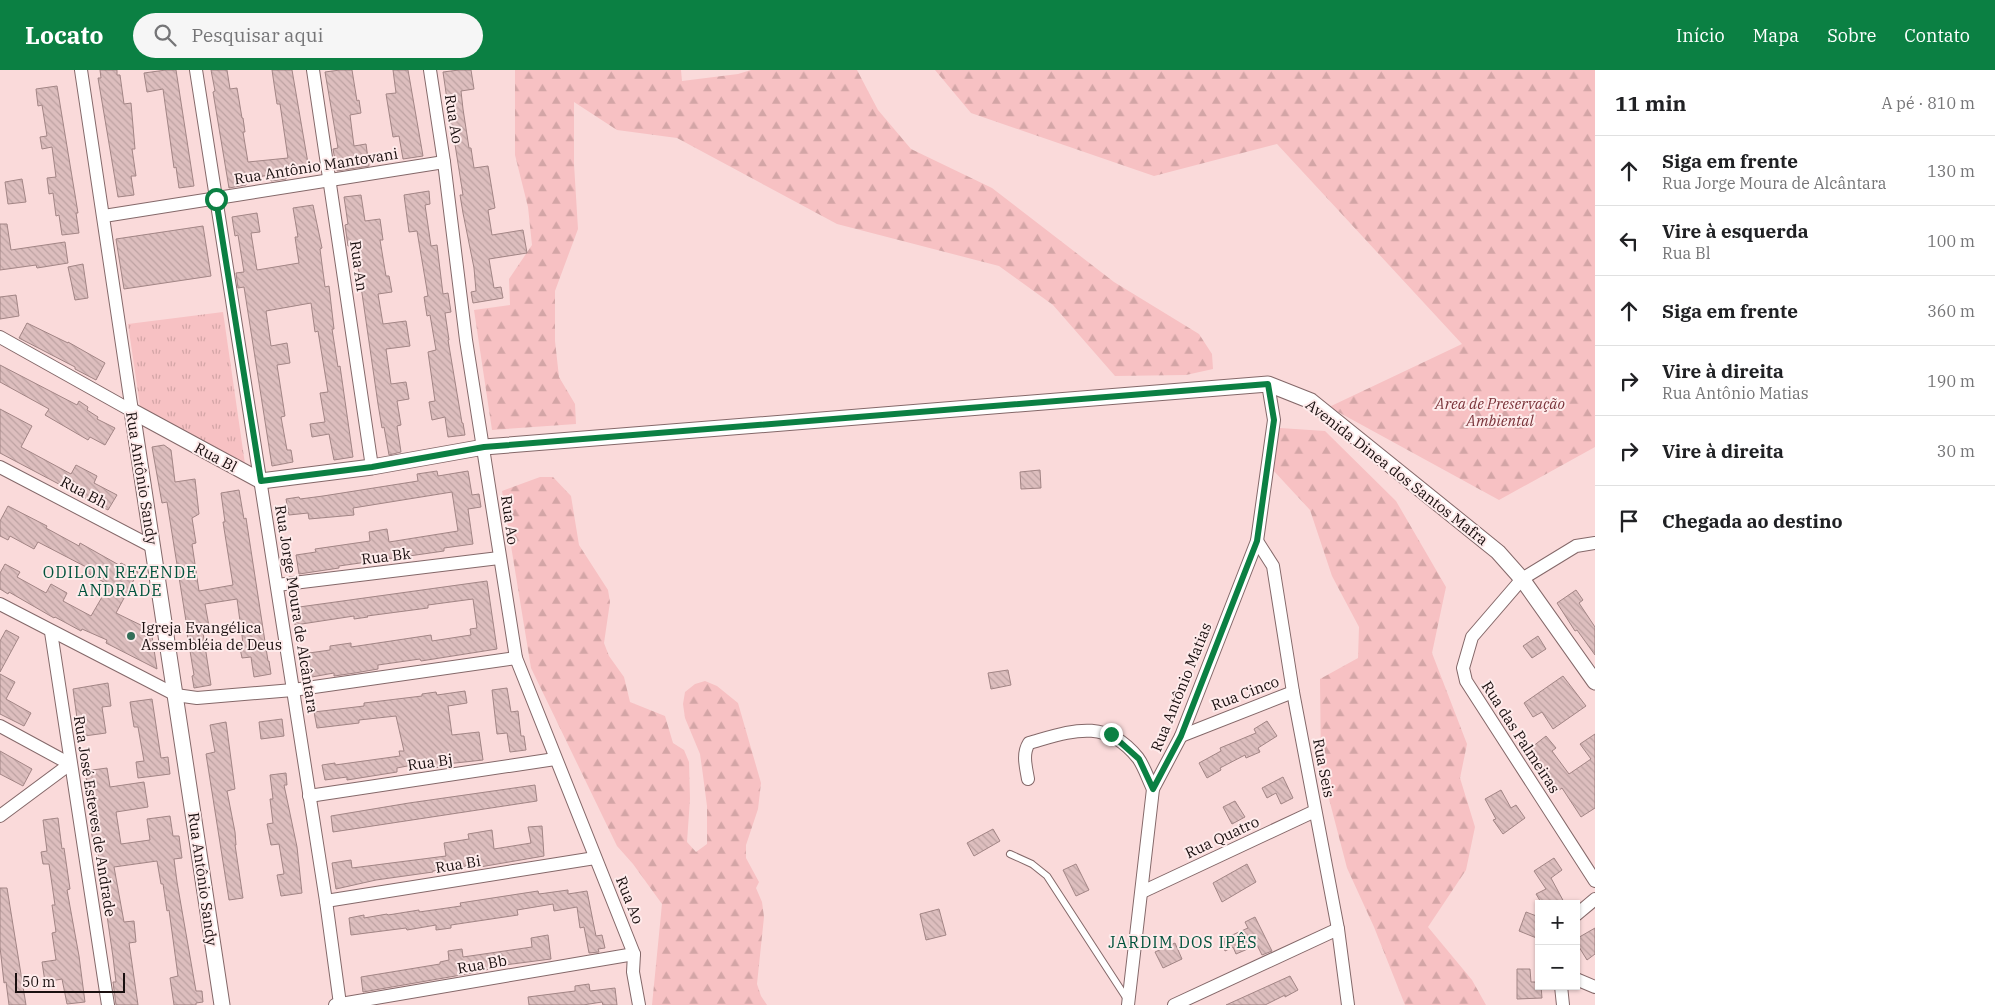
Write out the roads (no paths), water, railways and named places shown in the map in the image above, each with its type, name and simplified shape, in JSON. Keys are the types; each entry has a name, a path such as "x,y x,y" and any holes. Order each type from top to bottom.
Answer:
{"street":[{"name":"Rua Antônio Sandy","path":"81,70 222,1005"},
{"name":"Rua Jorge Moura de Alcântara","path":"196,70 326,901 340,1004"},
{"name":"Rua An","path":"313,70 372,467"},
{"name":"Rua Ao","path":"430,70 444,162 466,340 516,658 555,760 634,954"},
{"name":"Rua Antônio Mantovani","path":"104,216 444,162"},
{"name":"Rua Bl","path":"0,338 261,481"},
{"name":"Avenida Dinea dos Santos Mafra","path":"484,447 1268,384 1311,401 1498,552 1522,579 1595,682"},
{"name":"Rua Antônio Matias","path":"1128,1002 1153,789 1181,736 1257,541 1274,420 1268,384"},
{"path":"261,481 372,467 484,447"},
{"name":"Rua Bh","path":"0,467 153,547"},
{"name":"Rua Seis","path":"1257,541 1273,566 1293,692 1338,930 1348,1005"},
{"name":"Rua das Palmeiras","path":"1595,543 1576,546 1522,579 1472,637 1463,668 1466,681 1595,881"},
{"name":"Rua Bk","path":"277,585 499,558"},
{"path":"0,604 176,695 197,698 293,690 516,658"},
{"name":"Rua José Esteves de Andrade","path":"51,632 108,1005"},
{"name":"Rua Cinco","path":"1181,736 1293,692"},
{"path":"0,726 70,764 0,816"},
{"path":"1028,779 1025,749 1029,743 1078,730 1093,730 1111,734 1139,759 1153,789"},
{"name":"Rua Bj","path":"309,796 555,760"},
{"name":"Rua Quatro","path":"1142,892 1315,811"},
{"name":"Rua Bi","path":"326,901 595,858"},
{"path":"1580,912 1595,899"},
{"path":"1174,1005 1338,930"},
{"path":"634,954 632,972 639,1005"},
{"name":"Rua Bb","path":"335,1005 634,954"},
{"path":"1580,981 1595,987"},
{"path":"1561,990 1563,1005"}],"lane":[{"path":"1010,854 1032,864 1047,876 1128,1002"}],"place":[{"name":"Igreja Evangélica Assembléia de Deus","path":"131,636"}],"district":[{"name":"ODILON REZENDE ANDRADE","path":"120,581"},
{"name":"JARDIM DOS IPÊS","path":"1183,942"}],"park label":[{"name":"Area de Preservação Ambiental","path":"1500,412"}]}
